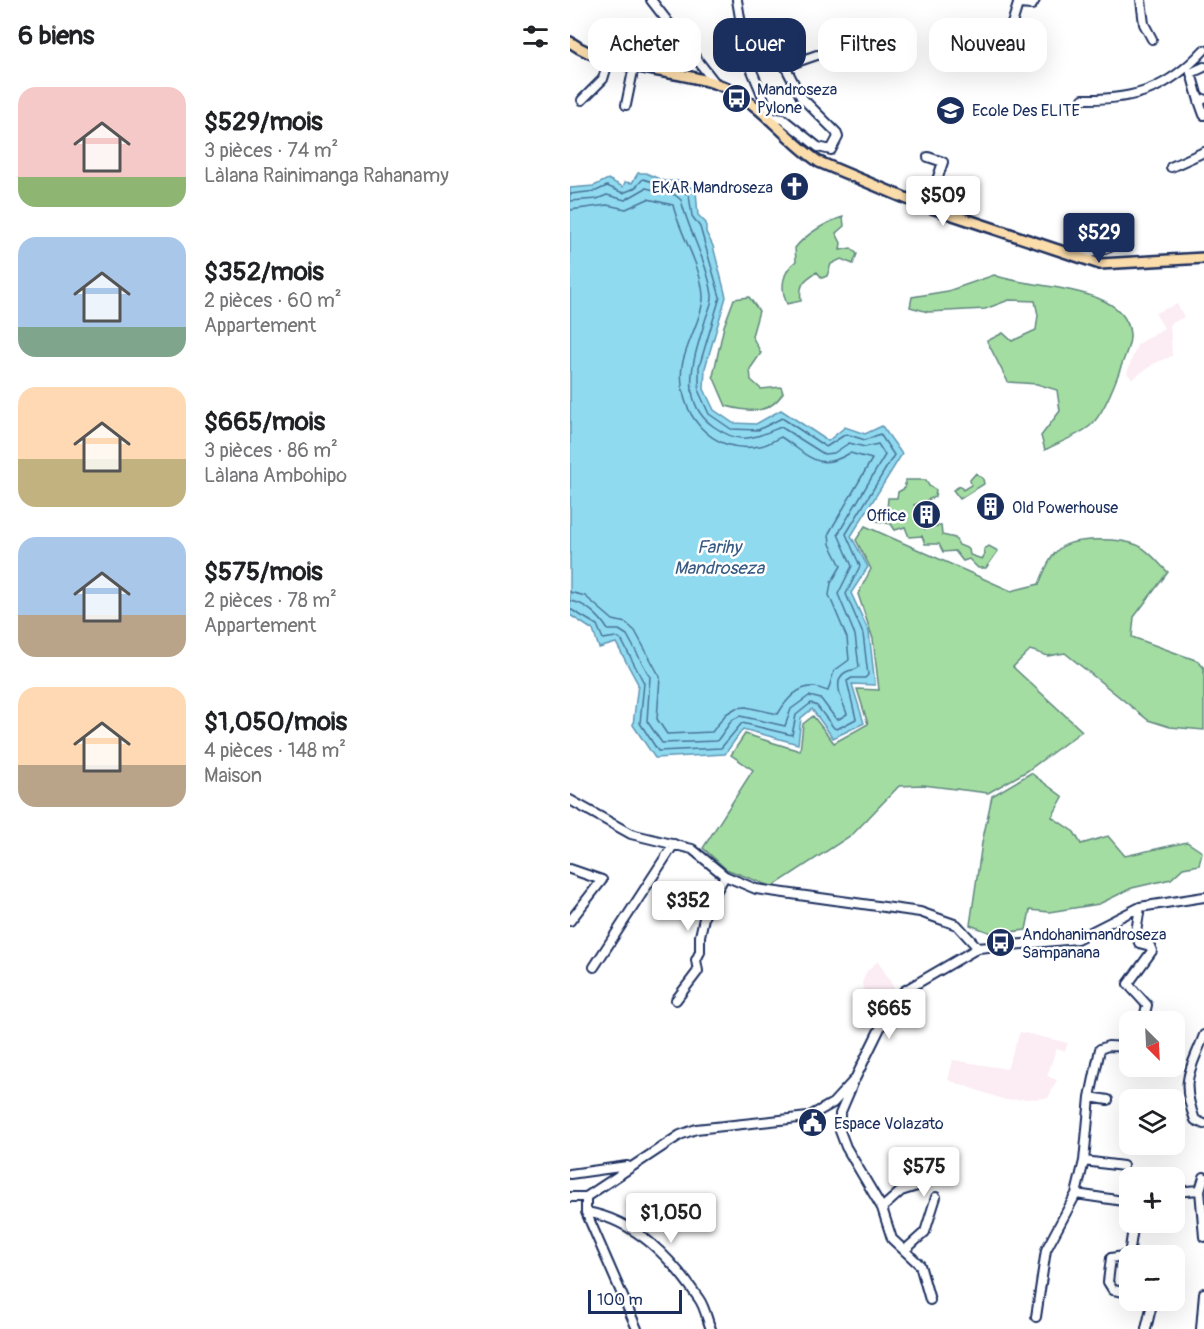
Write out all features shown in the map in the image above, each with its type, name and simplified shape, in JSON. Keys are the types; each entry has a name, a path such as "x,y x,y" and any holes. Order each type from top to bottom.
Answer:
{"main road":[{"path":"570,42 588,50"},
{"path":"661,72 716,84 755,105 804,153 819,162 928,207 1048,248 1106,264 1204,258"}],"street":[{"path":"651,0 716,84"},
{"path":"737,0 747,59 774,123"},
{"path":"1014,18 1018,4 1032,5 1035,0"},
{"path":"1141,0 1144,24 1152,39"},
{"path":"1083,99 1118,100 1155,88 1189,66 1204,50"},
{"path":"774,123 777,118 783,119 818,147 831,150 838,137 836,132 801,97 785,66 817,55"},
{"path":"1204,67 1191,73 1204,115"},
{"path":"582,100 603,79 605,72"},
{"path":"626,105 633,72"},
{"path":"1171,167 1204,152"},
{"path":"928,157 943,162 928,207"},
{"path":"1048,248 1081,256 1110,247 1119,221"},
{"path":"570,800 631,834 692,849 725,876 756,889 920,912 957,925 970,936 978,948"},
{"path":"594,967 674,844"},
{"path":"570,869 602,880 570,921"},
{"path":"676,1000 698,971 696,960 700,952 700,936 706,909 725,876"},
{"path":"930,1300 920,1265 892,1239 882,1208 846,1147 840,1131 840,1114 884,1020 904,991 978,948 1077,939 1140,907 1204,897"},
{"path":"1140,907 1137,938 1139,943 1150,946 1152,951 1128,984 1148,1005 1146,1011"},
{"path":"1204,1035 1187,1075 1186,1097 1195,1119 1204,1124"},
{"path":"1036,1317 1046,1250 1076,1194 1084,1161 1090,1097 1100,1049 1108,1046 1119,1046"},
{"path":"570,1197 586,1197 680,1135 696,1129 808,1117 833,1103 855,1079"},
{"path":"1090,1097 1108,1100"},
{"path":"882,1208 901,1191 918,1186 915,1160"},
{"path":"1084,1161 1123,1166"},
{"path":"570,1174 631,1166"},
{"path":"1204,1177 1200,1190 1204,1237"},
{"path":"1185,1191 1200,1190"},
{"path":"1076,1194 1119,1200"},
{"path":"586,1197 586,1212 637,1329"},
{"path":"905,1250 925,1232 936,1197"},
{"path":"586,1212 598,1214 652,1242 676,1267 701,1301 711,1329"},
{"path":"1119,1257 1111,1258 1108,1281 1113,1290 1119,1291"},
{"path":"1201,1329 1204,1293"},
{"path":"1146,1329 1150,1311"}],"shaded area":[{"path":"1177,304 1184,317 1170,324 1172,356 1155,363 1132,379 1127,373 1137,345 1164,328 1155,313"},
{"path":"878,961 894,988 889,993 892,997 874,1021 869,1014 862,983 866,972"},
{"path":"1020,1032 1068,1043 1065,1051 1056,1049 1047,1076 1057,1080 1048,1098 1005,1100 948,1080 953,1060 1007,1069"}],"green space":[{"path":"843,217 844,226 836,233 841,243 840,250 851,248 857,254 853,264 841,259 831,264 827,276 822,278 817,272 812,275 801,287 801,301 787,304 783,286 785,275 796,261 795,248 816,230"},
{"path":"994,275 1094,297 1112,305 1124,317 1130,334 1129,346 1116,379 1095,421 1080,433 1045,450 1041,436 1060,411 1057,390 1037,384 1008,382 987,341 1003,333 1012,341 1036,330 1038,315 1035,301 1009,300 985,309 928,312 910,307 912,297 948,291"},
{"path":"749,297 759,311 752,336 761,353 750,369 751,380 761,389 781,387 783,393 771,405 758,410 743,410 726,406 713,376 724,326 734,299"},
{"path":"976,473 983,479 984,484 960,499 953,490 960,486 963,490 971,485 970,480"},
{"path":"905,480 926,480 929,486 936,490 935,497 914,505 925,529 941,525 942,535 955,538 959,545 969,549 970,555 982,559 985,554 984,549 989,546 998,551 986,568 978,568 969,559 963,561 955,551 943,552 939,544 925,544 922,536 909,537 905,527 895,530 891,524 877,521 879,513 887,510 888,498 897,498 898,492 905,488"},
{"path":"865,526 1011,591 1039,584 1053,555 1067,544 1086,540 1109,540 1141,547 1168,572 1134,617 1132,637 1198,661 1204,668 1204,730 1170,727 1148,720 1065,653 1048,656 1030,650 1013,667 1082,731 1027,771 988,793 923,785 899,786 853,834 772,887 726,869 703,848 753,770 731,755 745,734 800,751 803,724 813,716 834,743 868,724 857,689 879,690 873,639 858,594 871,569 856,540"},
{"path":"1031,773 1063,797 1052,817 1074,832 1081,844 1108,836 1125,856 1187,842 1202,852 1199,865 1183,868 1171,879 1132,888 1099,904 1049,912 1030,910 1026,930 994,934 970,925 982,843 992,796"}],"water":[{"name":"Farihy Mandroseza","path":"638,173 646,173 664,181 681,181 696,191 698,215 706,223 706,232 713,246 726,297 705,368 704,389 714,410 733,423 756,424 781,410 828,441 845,427 865,434 882,426 902,454 851,536 868,567 851,593 869,632 875,685 852,684 864,723 833,738 812,709 801,718 798,744 743,729 725,754 655,758 633,725 638,684 616,643 599,648 593,630 570,615 570,188 594,186 608,179 623,187 625,182 632,183"}],"place":[{"name":"Mandroseza Pylone","path":"736,98"},
{"name":"Ecole Des ELITE","path":"951,110"},
{"name":"EKAR Mandroseza","path":"794,187"},
{"name":"Old Powerhouse","path":"991,507"},
{"name":"Office","path":"927,515"},
{"name":"Andohanimandroseza Sampanana","path":"1001,943"},
{"name":"Espace Volazato","path":"813,1123"}]}
